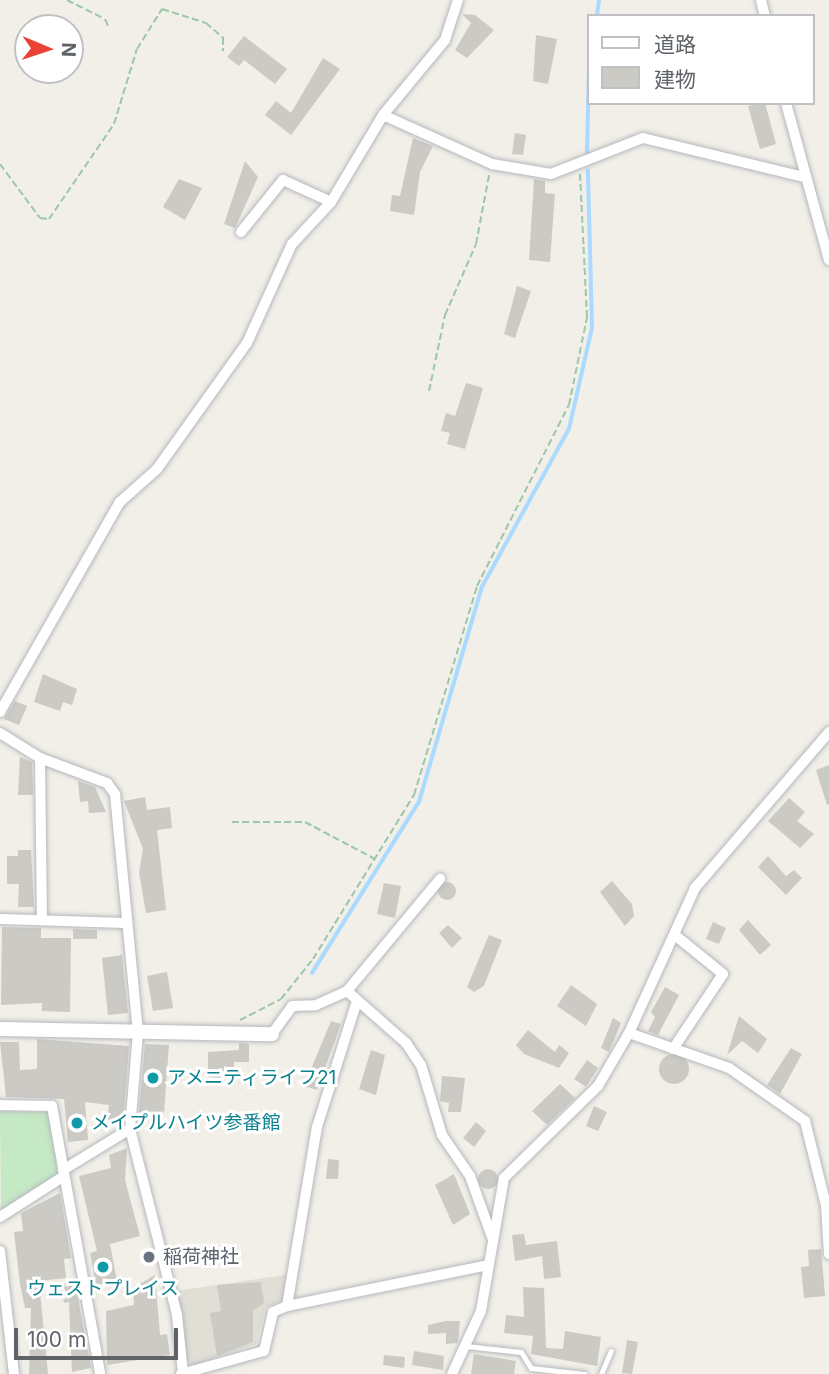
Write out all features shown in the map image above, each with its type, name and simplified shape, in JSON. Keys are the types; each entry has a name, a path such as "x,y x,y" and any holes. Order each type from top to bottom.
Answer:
{"street":[{"path":"0,712 120,502 157,469 225,376 247,343 292,244 331,202 383,115 445,40 458,0"},
{"path":"786,105 804,177 829,260"},
{"path":"383,115 492,164 551,174 580,165 643,138 804,177"},
{"path":"241,232 283,180 331,202"},
{"path":"452,1374 481,1311 504,1178 582,1105 629,1033 705,873 760,819 829,732"},
{"path":"0,733 40,758 107,783 115,794 138,1032 130,1129 177,1315 182,1374 264,1351 273,1312 288,1306 488,1265"},
{"path":"40,758 42,920"},
{"path":"0,1029 272,1034 292,1006 316,1005 347,991 440,878"},
{"path":"0,919 127,923"},
{"path":"673,1049 723,974 676,936"},
{"path":"347,991 406,1043 421,1065 442,1135 470,1176 493,1239"},
{"path":"288,1306 317,1127 357,1001"},
{"path":"629,1033 729,1068 805,1121 826,1205 829,1254"},
{"path":"0,1105 52,1106 100,1374"},
{"path":"0,1217 130,1129"},
{"path":"0,1251 14,1374"}],"lane":[{"path":"465,1346 521,1352 531,1368 586,1374"},
{"path":"601,1374 611,1351"}],"path":[{"path":"67,0 105,19 110,28"},
{"path":"0,164 40,218 49,219 114,124 137,49 162,9 206,23 223,38 223,51"},
{"path":"429,391 445,315 476,244 492,164"},
{"path":"234,1034 241,1019 281,999 376,859 420,780 477,586 567,412 587,317 580,165"},
{"path":"232,822 305,822 376,859"}],"shaded area":[{"path":"285,1275 284,1299 266,1308 256,1344 194,1365 185,1359 175,1291"}],"green space":[{"path":"0,1111 49,1112 58,1175 1,1211"}],"building":[{"path":"462,14 475,15 494,30 467,58 455,50 471,23"},
{"path":"536,35 557,39 548,84 533,81"},
{"path":"244,36 287,69 275,84 244,60 239,66 227,57"},
{"path":"323,58 340,69 291,135 265,115 276,101 291,113"},
{"path":"766,105 776,144 760,149 748,106"},
{"path":"515,133 526,135 523,155 512,154"},
{"path":"413,138 433,146 420,172 414,215 390,211 392,195 400,196"},
{"path":"245,161 258,177 235,228 224,224"},
{"path":"179,179 202,188 185,220 163,207"},
{"path":"534,179 545,181 545,193 555,194 550,262 529,260"},
{"path":"517,286 531,291 515,338 504,334"},
{"path":"466,383 483,388 465,449 447,444 450,433 441,431 446,413 455,416"},
{"path":"43,674 77,689 72,705 63,702 60,711 34,702"},
{"path":"15,701 27,706 19,725 4,719"},
{"path":"20,757 32,762 33,795 18,795"},
{"path":"829,765 829,804 827,805 816,770"},
{"path":"78,781 95,787 106,812 89,813 88,801 80,802"},
{"path":"145,797 147,810 170,807 172,828 157,830 166,910 146,913 139,872 143,849 124,801"},
{"path":"789,798 805,812 797,821 814,834 800,848 768,821"},
{"path":"18,850 31,850 34,907 18,907 19,884 7,884 7,856 18,856"},
{"path":"768,856 786,876 794,870 802,878 786,895 758,867"},
{"path":"612,881 632,904 634,916 625,926 600,892"},
{"path":"447,882 453,885 456,891 453,897 447,900 441,897 438,891 441,885"},
{"path":"384,883 401,886 395,918 377,914"},
{"path":"748,920 771,945 760,955 739,930"},
{"path":"713,922 726,928 719,944 706,939"},
{"path":"448,925 462,938 452,948 439,933"},
{"path":"2,927 41,928 41,938 71,938 70,1012 42,1011 42,1003 1,1005"},
{"path":"73,929 97,930 97,939 73,939"},
{"path":"489,935 502,940 484,986 474,992 467,987"},
{"path":"122,955 128,1013 108,1015 102,958"},
{"path":"167,972 173,1008 153,1011 147,976"},
{"path":"571,985 597,1004 586,1026 557,1006"},
{"path":"665,987 679,995 658,1035 648,1031 655,1017 651,1012"},
{"path":"739,1016 767,1039 758,1053 742,1041 727,1055"},
{"path":"613,1018 621,1023 609,1052 601,1048"},
{"path":"331,1021 341,1024 317,1090 304,1086"},
{"path":"528,1030 555,1052 559,1045 569,1053 559,1068 524,1054 516,1045"},
{"path":"37,1039 129,1046 123,1124 107,1123 109,1105 85,1102 88,1140 68,1142 64,1099 6,1097 0,1042 19,1042 20,1070 37,1069"},
{"path":"239,1043 249,1044 249,1062 234,1062 234,1073 221,1078 208,1077 208,1052 239,1050"},
{"name":"アメニティライフ21","path":"145,1044 169,1045 164,1113 139,1112"},
{"path":"791,1048 802,1054 780,1094 767,1085"},
{"path":"371,1050 385,1055 376,1095 359,1089"},
{"path":"674,1054 685,1058 689,1069 685,1080 674,1084 663,1080 659,1069 663,1058"},
{"path":"587,1060 598,1068 586,1087 574,1079"},
{"path":"442,1076 465,1078 461,1112 448,1112 449,1103 440,1101"},
{"path":"560,1084 575,1098 547,1125 532,1111"},
{"path":"594,1106 607,1112 598,1131 586,1126"},
{"path":"476,1122 486,1131 474,1147 463,1138"},
{"path":"127,1148 125,1180 140,1236 110,1244 117,1281 96,1285 90,1253 97,1251 79,1176 111,1168 109,1155"},
{"path":"328,1159 339,1160 338,1179 326,1179"},
{"path":"488,1169 495,1172 498,1179 495,1186 488,1189 481,1186 478,1179 481,1172"},
{"path":"454,1174 470,1214 453,1225 435,1185"},
{"path":"60,1193 71,1258 64,1259 66,1278 39,1281 48,1374 29,1374 31,1308 25,1308 14,1232 23,1231 21,1213"},
{"path":"524,1234 526,1245 557,1241 561,1277 544,1279 542,1256 515,1261 512,1235"},
{"path":"821,1249 825,1296 804,1298 801,1267 809,1266 808,1250"},
{"path":"155,1275 160,1335 167,1334 170,1355 107,1365 106,1311 134,1305 133,1288"},
{"path":"75,1282 91,1368 72,1372 69,1302 64,1303 61,1283"},
{"path":"261,1282 264,1303 253,1311 253,1342 217,1356 210,1313 221,1311 217,1285"},
{"path":"523,1287 544,1288 546,1348 563,1349 565,1331 601,1337 597,1366 531,1354 533,1336 504,1333 506,1315 524,1317"},
{"path":"460,1321 458,1343 446,1344 446,1333 428,1334 428,1325"},
{"path":"627,1340 638,1342 632,1374 622,1373"},
{"path":"414,1351 444,1356 443,1370 412,1365"},
{"path":"474,1354 516,1361 514,1374 471,1374"},
{"path":"384,1355 405,1357 404,1368 383,1365"}],"waterway":[{"path":"597,14 599,0"},
{"path":"587,154 588,105"},
{"path":"312,973 419,802 482,587 569,429 592,328 588,171"}],"place":[{"name":"アメニティライフ21","path":"153,1078"},
{"name":"メイプルハイツ参番館","path":"77,1123"},
{"name":"稲荷神社","path":"149,1257"},
{"name":"ウェストプレイス","path":"103,1267"}]}
